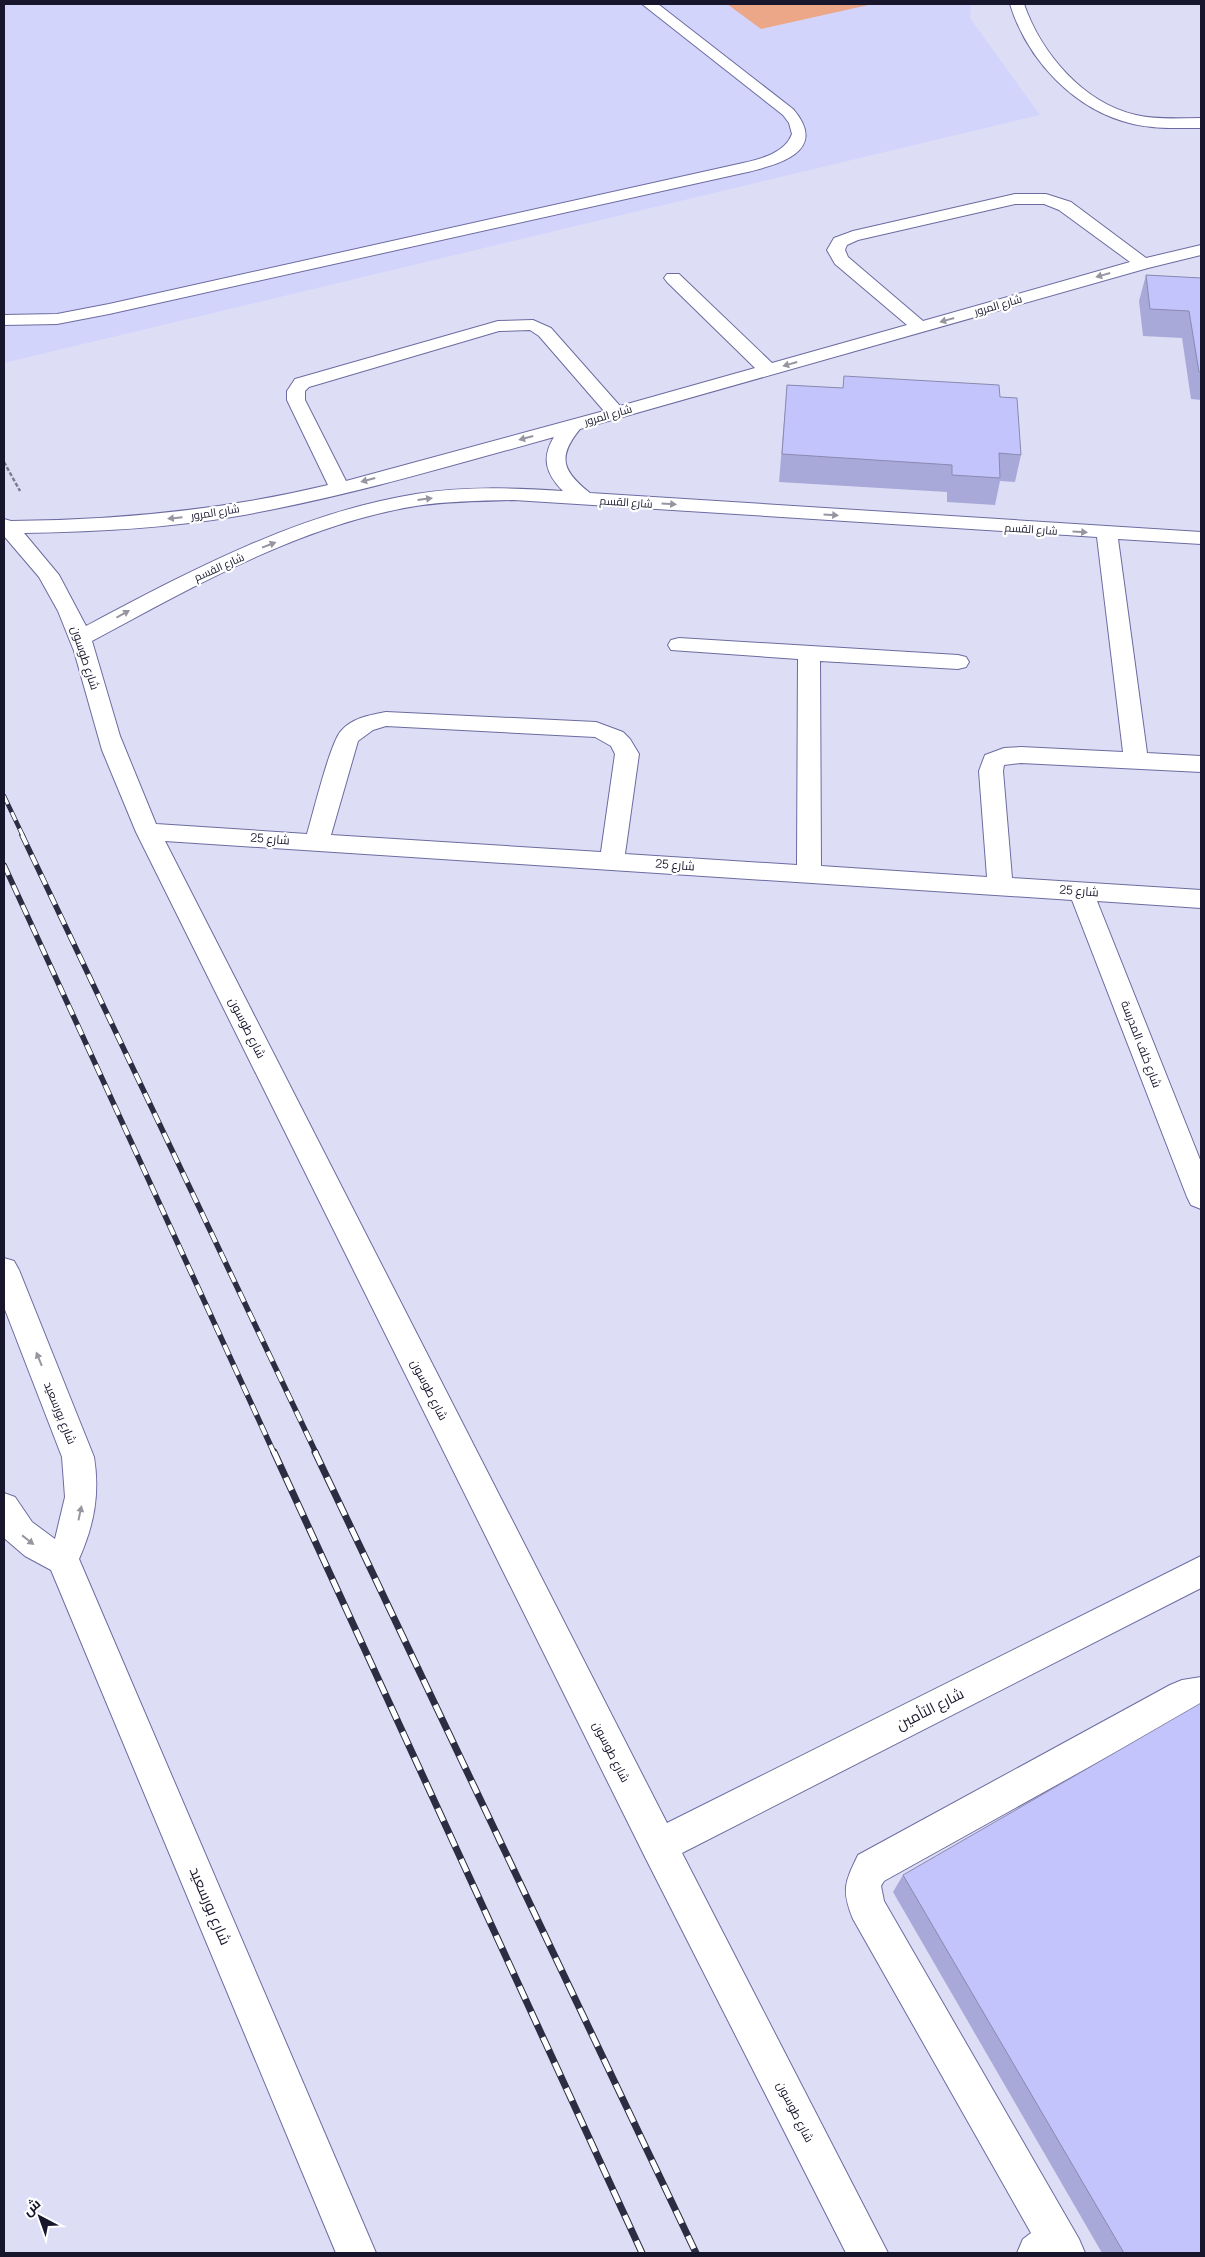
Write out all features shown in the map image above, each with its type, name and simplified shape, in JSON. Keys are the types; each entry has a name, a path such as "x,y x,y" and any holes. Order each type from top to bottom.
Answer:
{"street":[{"path":"4,320 57,319 109,309 769,162 789,151 798,138 798,125 788,112 649,4"},
{"path":"1017,4 1026,29 1039,49 1061,75 1094,103 1114,113 1138,120 1201,124"},
{"path":"920,327 841,260 836,250 840,242 853,236 1015,200 1046,198 1065,206 1143,264"},
{"name":"شارع المرور","path":"5,526 115,524 192,516 267,504 340,488 573,426 1143,264 1201,250"},
{"path":"673,278 768,370"},
{"path":"340,488 296,400 296,391 302,383 498,326 533,325 545,332 616,413"},
{"path":"573,426 561,437 555,450 555,463 559,476 570,488 585,499"},
{"name":"شارع القسم","path":"80,638 198,576 258,549 349,515 382,506 448,496 514,494 1108,534 1201,538"},
{"name":"شارع طوسون","path":"5,526 34,554 60,591 80,638 103,721 121,773 148,832 659,1846 868,2253"},
{"path":"1108,534 1136,761"},
{"path":"679,645 958,662"},
{"path":"809,653 809,874"},
{"path":"317,842 347,738 355,729 368,722 386,719 596,730 612,734 624,744 626,754 612,862"},
{"path":"1000,886 991,771 993,760 1004,756 1021,755 1201,764"},
{"name":"شارع 25","path":"148,832 1201,899"},
{"name":"شارع خلف المدرسة","path":"1081,891 1201,1197"},
{"name":"شارع بورسعيد","path":"4,1270 78,1457 83,1483 81,1510 74,1535 64,1559 356,2253"},
{"path":"4,1508 20,1533 40,1549 64,1559"},
{"name":"شارع التأمين","path":"659,1846 1201,1571"},
{"path":"1053,2249 866,1906 863,1885 871,1868 1182,1697 1201,1694"}],"path":[{"path":"4,462 24,498"}],"shaded area":[{"path":"4,4 971,4 970,18 1040,115 4,363"},
{"path":"727,4 873,4 761,29"}],"building":[{"path":"1146,275 1201,278 1201,372 1199,372 1189,311 1150,309"},
{"path":"844,376 999,385 1000,397 1017,398 1021,455 999,453 1000,478 952,475 952,465 782,454 787,385 843,388"},
{"path":"1201,1703 1201,2253 1124,2253 903,1875"}],"railway":[{"path":"4,796 23,836"},
{"path":"22,835 316,1453"},
{"path":"4,865 274,1453"},
{"path":"274,1452 642,2253"},
{"path":"315,1452 696,2253"}]}
